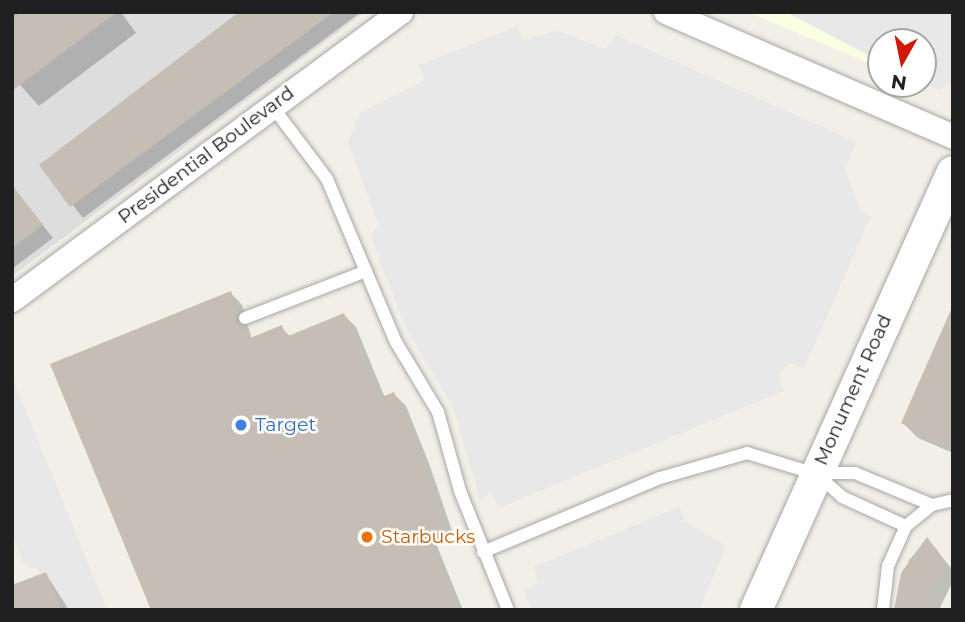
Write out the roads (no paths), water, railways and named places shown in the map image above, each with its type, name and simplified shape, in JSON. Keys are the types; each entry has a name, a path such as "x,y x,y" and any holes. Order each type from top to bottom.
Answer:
{"street":[{"name":"Presidential Boulevard","path":"12,300 401,12"},
{"path":"666,12 953,137"},
{"name":"Monument Road","path":"756,610 953,172"}],"lane":[{"path":"272,105 327,179 396,342 442,420 483,552 508,610"},
{"path":"244,318 366,271"},
{"path":"483,552 729,455 762,454 816,474 842,497 906,526"},
{"path":"816,474 855,472 932,505"},
{"path":"883,610 888,566 906,526 932,505 953,500"}],"place":[{"name":"Target","path":"241,425"},
{"name":"Starbucks","path":"367,537"}]}
